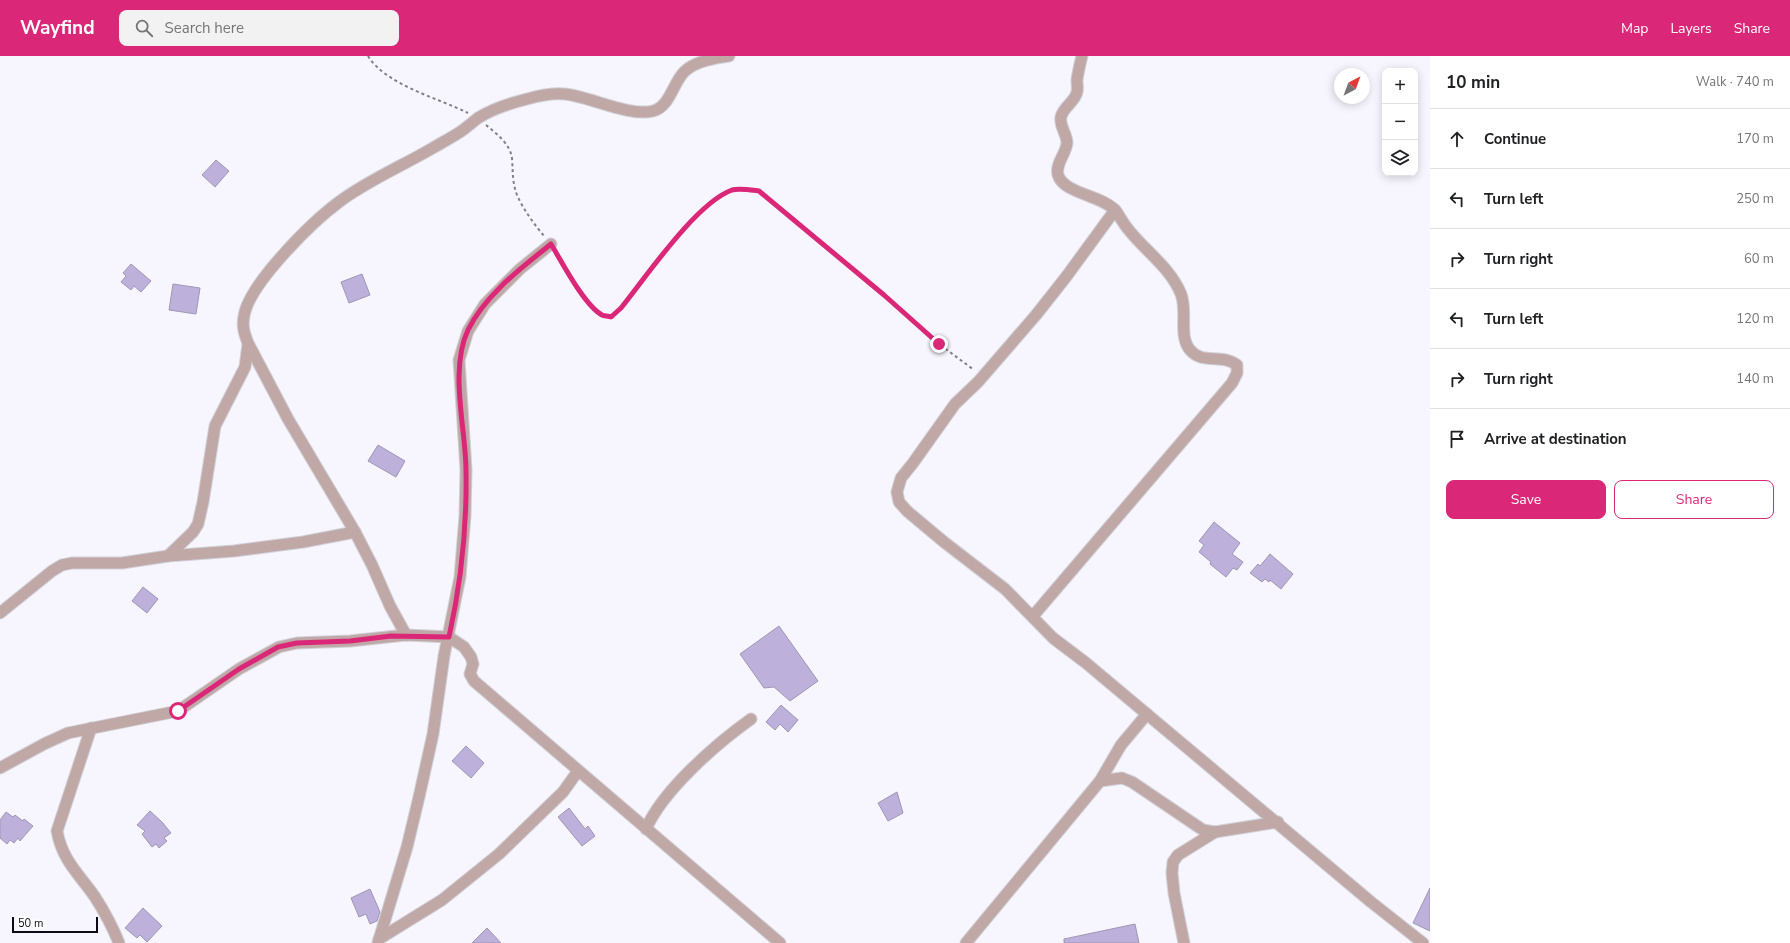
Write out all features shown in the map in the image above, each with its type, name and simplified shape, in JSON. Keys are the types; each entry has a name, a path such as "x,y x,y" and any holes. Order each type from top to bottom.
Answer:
{"street":[{"path":"406,635 390,606 372,565 355,532 288,419 248,343 243,330 244,314 254,290 271,267 319,219 339,202 371,182 462,131 478,118 501,107 527,99 563,94 626,110 646,112 653,111 660,108 665,102 685,71 695,65 729,56"},
{"path":"1033,616 1232,383 1237,373 1237,364 1230,360 1198,357 1190,350 1185,342 1185,306 1176,285 1164,268 1127,229 1115,210 1105,202 1095,197 1070,188 1059,176 1058,171 1067,144 1065,133 1061,125 1062,112 1072,101 1078,91 1077,81 1082,56"},
{"path":"1115,210 1036,315 978,382 955,404 913,463 900,478 897,492 899,502 924,526 1005,589 1053,638 1086,663 1278,822 1371,902 1423,943"},
{"path":"378,941 407,847 419,797 433,734 444,656 460,577 465,516 466,470 459,360 468,331 485,304 520,270 551,244"},
{"path":"168,556 198,524 204,502 215,426 245,367 248,343"},
{"path":"0,613 52,571 62,565 72,563 122,563 168,556 303,542 355,532"},
{"path":"0,768 44,744 68,733 178,711 239,669 278,647 297,643 350,641 406,635 449,637 464,647 471,657 473,664 470,674 474,681 780,943"},
{"path":"966,943 1100,781 1121,745 1147,714"},
{"path":"646,829 652,816 681,781 726,737 751,719"},
{"path":"91,728 57,831 59,843 65,857 95,897 119,943"},
{"path":"378,941 442,900 499,854 557,798 578,771"},
{"path":"1100,781 1122,778 1132,782 1203,830 1215,832 1278,822"},
{"path":"1184,943 1174,893 1172,873 1173,862 1178,854 1215,832"}],"path":[{"path":"368,56 380,72 394,80 478,118 499,135 507,146 512,157 512,180 517,196 535,225 551,244 573,281 590,304 602,315 611,317 621,308 696,216 716,198 733,190 759,191 884,295 939,344 977,373 978,382"}],"building":[{"path":"216,160 229,171 215,187 202,175"},
{"path":"131,264 151,281 141,292 134,286 131,290 121,282 126,276 123,273"},
{"path":"362,274 370,295 349,303 341,282"},
{"path":"173,284 200,288 196,314 169,310"},
{"path":"378,445 405,461 396,477 368,461"},
{"path":"1214,522 1240,543 1232,554 1243,562 1237,570 1233,568 1226,577 1210,564 1211,562 1199,552 1204,545 1199,541"},
{"path":"1270,554 1293,574 1281,589 1270,580 1269,582 1265,579 1262,582 1250,573 1258,564 1260,566"},
{"path":"143,587 158,599 147,613 132,601"},
{"path":"779,626 818,681 790,701 774,687 764,688 740,654"},
{"path":"781,705 798,720 788,732 780,724 775,730 766,722"},
{"path":"466,746 484,763 471,778 452,761"},
{"path":"897,792 903,813 888,821 878,803"},
{"path":"569,808 585,829 588,826 595,836 582,846 558,817"},
{"path":"150,811 171,833 164,838 167,841 159,848 156,844 152,847 142,834 145,831 137,825"},
{"path":"6,812 13,817 15,815 23,821 24,819 33,826 20,841 18,838 14,843 10,840 7,844 0,838 0,820"},
{"path":"1430,888 1430,931 1413,923"},
{"path":"370,889 380,912 377,921 370,924 366,914 359,917 351,898"},
{"path":"143,908 162,926 147,942 140,935 137,938 125,928"},
{"path":"1135,924 1139,943 1064,943 1064,939"},
{"path":"487,928 501,943 472,943"}],"route":[{"path":"178,711 239,669 278,647 315,641 350,641 406,635 449,637 460,577 465,516 466,470 459,360 468,331 485,304 520,270 551,244 573,281 590,304 602,315 611,317 621,308 676,238 696,216 716,198 733,190 759,191 884,295 939,344"}]}
